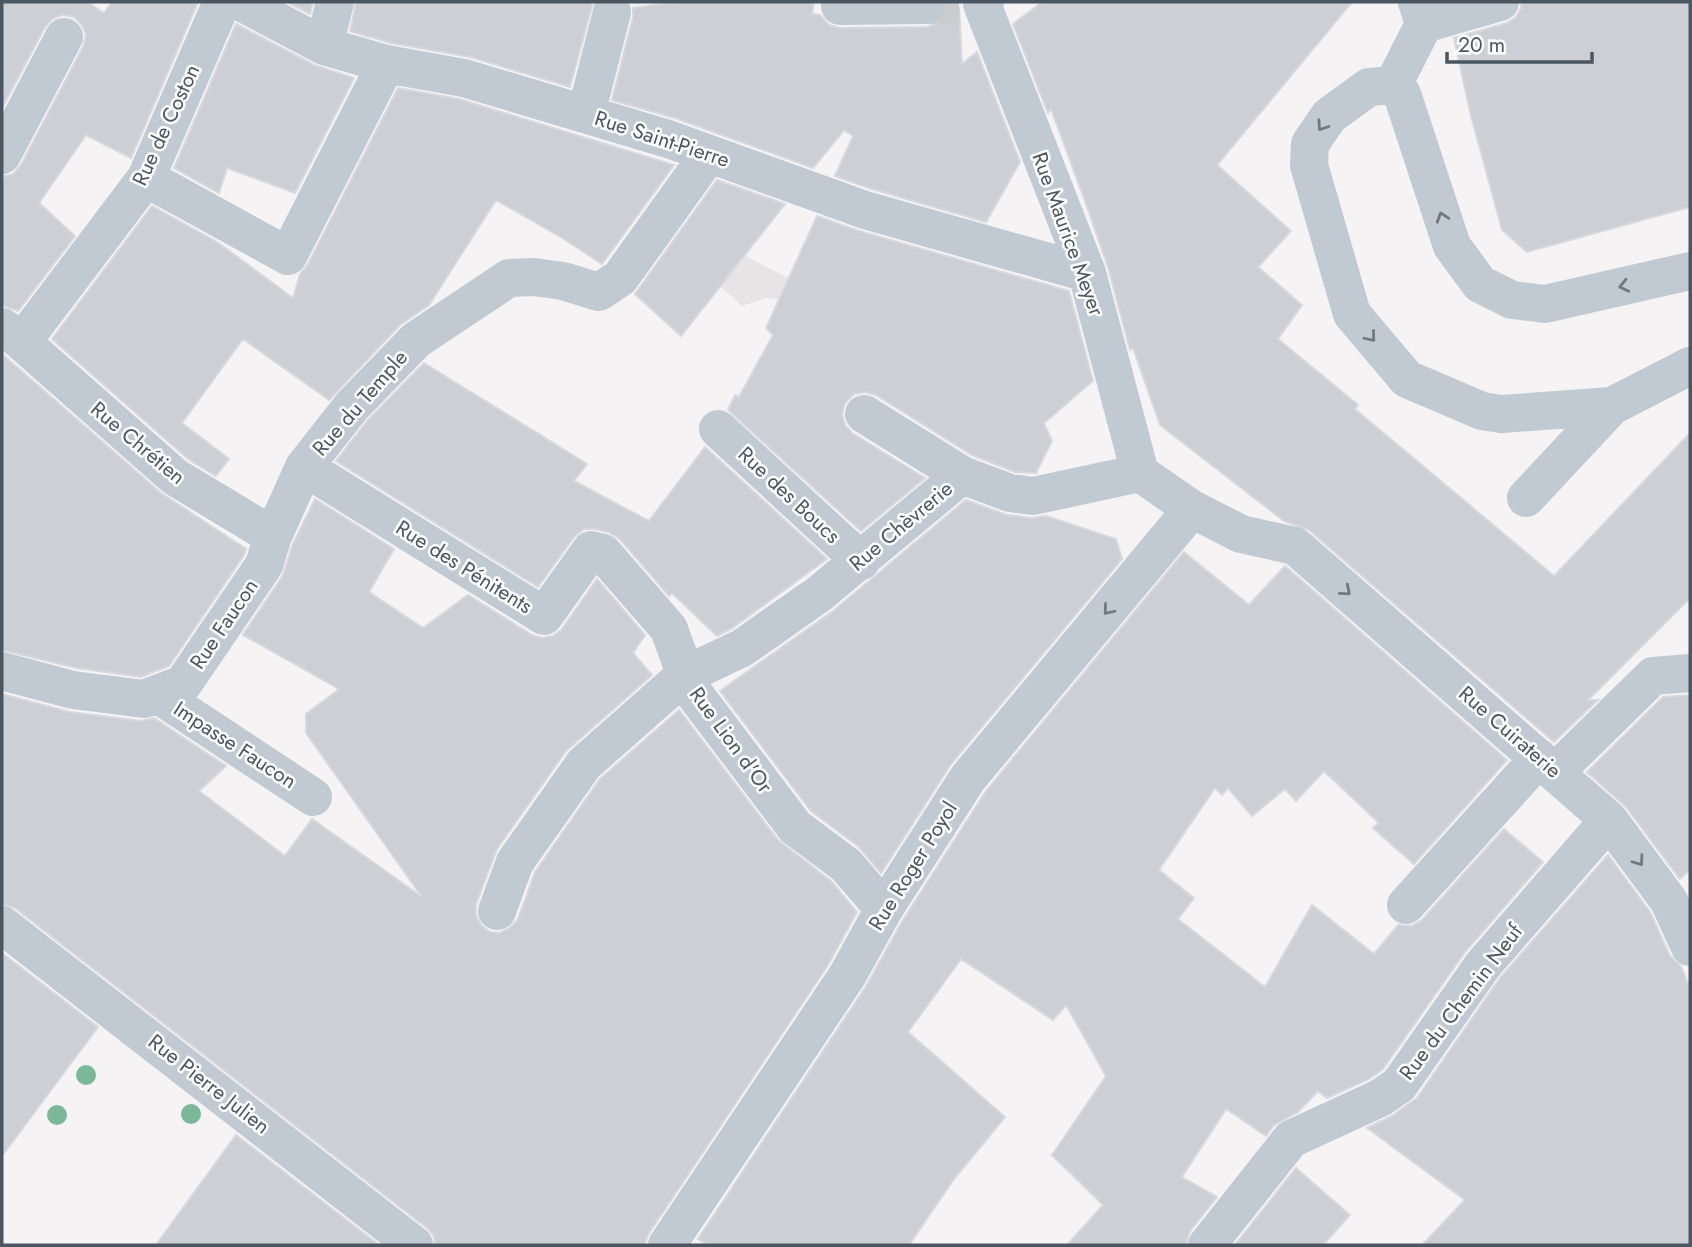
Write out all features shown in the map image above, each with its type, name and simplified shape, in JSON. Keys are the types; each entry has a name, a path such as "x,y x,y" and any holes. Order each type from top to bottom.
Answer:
{"street":[{"name":"Rue de Coston","path":"10,337 146,178 222,2"},
{"name":"Rue Saint-Pierre","path":"241,2 324,46 386,64 464,78 586,114 709,154 865,210 1087,273"},
{"path":"324,46 335,2"},
{"path":"840,2 840,6 963,4"},
{"path":"1393,85 1420,13 1500,2"},
{"name":"Rue Maurice Meyer","path":"963,4 1087,273 1140,472"},
{"path":"586,114 612,12"},
{"path":"2,155 64,37"},
{"path":"146,178 288,256 386,64"},
{"path":"1612,406 1501,414 1482,411 1407,379 1352,314 1309,165 1310,144 1329,116 1369,87 1393,85 1402,94 1452,246 1480,284 1512,300 1545,304 1690,271"},
{"name":"Rue du Temple","path":"304,467 352,406 416,340 509,278 534,276 554,279 599,292 621,278 709,154"},
{"name":"Rue Chrétien","path":"10,337 174,477 273,536"},
{"path":"1526,498 1612,406 1690,366"},
{"path":"864,414 962,475"},
{"name":"Rue des Boucs","path":"718,429 860,561"},
{"name":"Rue Faucon","path":"2,671 73,690 144,699 183,684 264,565 273,536 304,467"},
{"name":"Rue des Pénitents","path":"304,467 544,616 591,550 603,552"},
{"path":"1140,472 1192,509"},
{"name":"Rue Chèvrerie","path":"497,911 515,862 584,764 685,675 742,648 819,594 962,475 1010,493 1033,496 1140,472"},
{"name":"Rue Cuiraterie","path":"1192,509 1241,534 1295,546 1547,765 1609,820 1669,901 1681,902 1690,947"},
{"name":"Rue Roger Poyol","path":"667,1245 847,976 884,909 968,778 1192,509"},
{"name":"Rue Lion d'Or","path":"603,552 669,629 690,688 795,827 846,865 884,909"},
{"path":"1406,905 1547,765 1653,676 1690,673"},
{"name":"Impasse Faucon","path":"157,694 313,797"},
{"name":"Rue du Chemin Neuf","path":"1207,1245 1290,1139 1380,1098 1399,1085 1483,965 1609,820"},
{"name":"Rue Pierre Julien","path":"2,925 414,1245"}],"shaded area":[{"path":"738,252 798,283 784,300 766,298 742,306 720,286"}],"building":[{"path":"2,2 87,2 104,13 112,2 198,2 131,158 86,135 39,203 75,236 18,311 2,305 2,177 13,174 21,165 83,47 86,35 82,25 74,17 62,15 52,19 45,27 2,108"},
{"path":"287,2 313,2 310,14"},
{"path":"356,2 593,2 570,87 470,57 391,43 350,31"},
{"path":"678,2 814,2 812,14 820,15 829,25 840,28 927,27 938,23 945,16 947,9 959,8 962,64 977,52 1020,162 986,222 835,176 853,136 844,130 813,168 675,118 612,100 633,8"},
{"path":"1042,2 1352,2 1217,165 1291,231 1258,267 1302,305 1278,339 1358,405 1355,409 1554,576 1690,433 1690,598 1588,700 1598,700 1554,742 1309,530 1284,521 1160,425 1133,348 1130,350 1108,267 1085,201 1051,109 1048,113 1013,24"},
{"path":"1521,2 1690,2 1690,207 1527,252 1502,230 1470,112 1454,38 1507,23 1516,17"},
{"path":"236,24 314,65 354,78 295,193 227,168 219,193 174,168"},
{"path":"398,88 459,99 674,165 602,264 496,200 429,305 400,325 329,400 243,339 182,423 229,459 216,476 188,459 52,339 152,206 217,242 293,298 300,274 307,266"},
{"path":"717,180 785,204 681,336 635,294"},
{"path":"817,216 859,231 1069,291 1093,381 1044,423 1052,441 1036,473 1015,472 972,455 876,395 865,392 854,394 845,403 842,414 845,425 852,433 925,478 861,531 728,410 735,395 739,397 773,335 766,328"},
{"path":"2,354 161,493 246,549 169,666 141,677 77,668 2,650"},
{"path":"424,363 587,464 574,481 649,521 705,447 827,559 731,629 717,636 672,593 669,596 620,539 608,532 584,529 574,537 538,587 336,461 368,420"},
{"path":"315,499 394,549 369,592 423,628 468,595 532,635 542,638 553,636 562,629 597,579 645,635 633,653 652,675 566,751 497,849 476,904 476,915 481,925 490,932 500,933 518,919 535,872 600,779 679,710 778,840 831,881 857,912 828,965 649,1233 644,1245 435,1245 434,1236 427,1228 15,908 2,904 2,694 70,712 141,721 154,718 226,766 199,791 285,856 312,819 422,897 306,733 306,714 339,689 243,635 282,577 293,544"},
{"path":"966,500 1007,515 1031,518 1046,516 1116,539 1122,559 951,764 881,873 859,847 811,811 720,691 833,611"},
{"path":"1184,552 1249,605 1285,566 1507,760 1414,864 1373,828 1379,823 1324,771 1296,801 1285,789 1252,816 1228,788 1222,795 1215,788 1159,870 1194,898 1178,919 1265,987 1312,905 1374,954 1398,925 1412,926 1422,920 1504,829 1543,862 1465,952 1383,1069 1369,1079 1327,1098 1318,1091 1298,1112 1274,1125 1266,1136 1226,1109 1182,1177 1217,1197 1190,1231 1186,1245 1067,1245 1103,1205 1052,1155 1106,1076 1066,1005 1053,1020 961,959 908,1032 1005,1117 954,1179 909,1245 708,1245 698,1239 865,988 903,920 986,791"},
{"path":"1690,695 1690,870 1680,879 1626,807 1587,772 1663,697"},
{"path":"1608,855 1650,912 1670,956 1681,966 1690,989 1690,1245 1422,1245 1465,1200 1367,1128 1392,1116 1417,1098 1500,978"},
{"path":"2,953 98,1027 2,1156"},
{"path":"236,1135 379,1245 156,1245"},
{"path":"1296,1168 1350,1215 1323,1245 1235,1245"}],"tunnel":[{"path":"926,5 959,4"}]}
